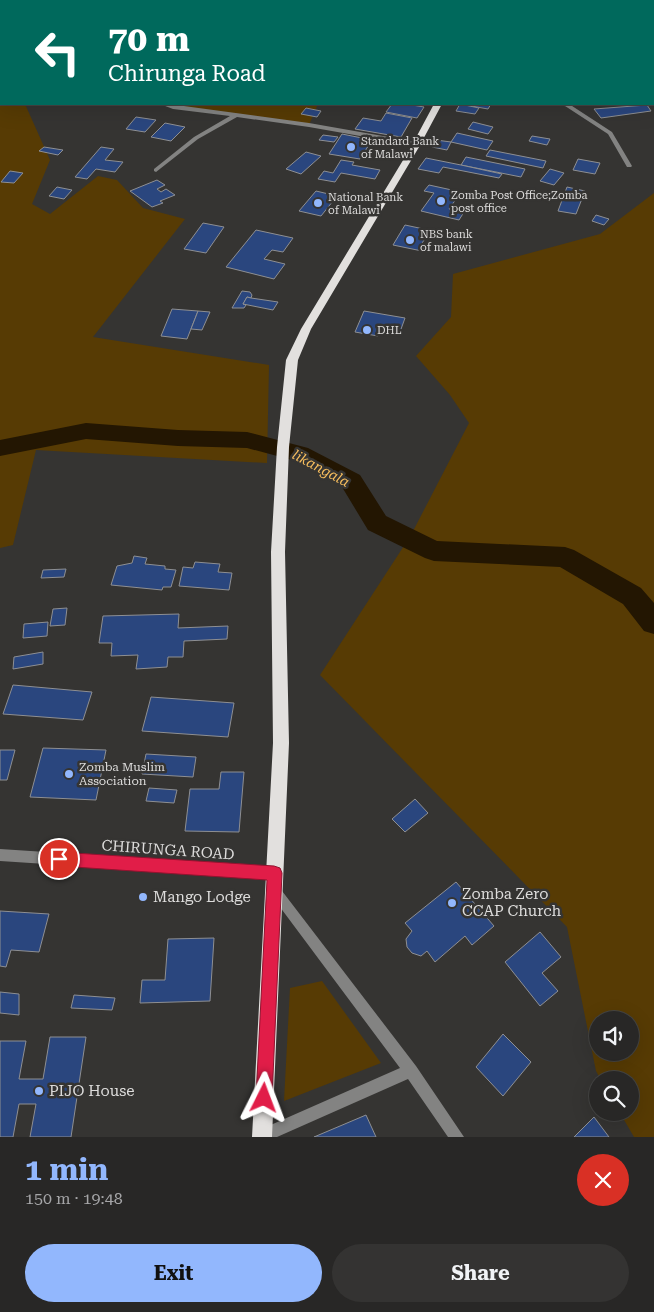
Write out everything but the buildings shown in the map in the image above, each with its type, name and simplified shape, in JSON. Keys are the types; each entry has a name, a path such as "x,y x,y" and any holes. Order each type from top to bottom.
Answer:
{"highway":[{"path":"262,1136 281,743 278,552 283,447 292,360 321,304 417,144 437,105"}],"street":[{"path":"166,105 417,144"},
{"path":"567,105 610,133 629,166"},
{"path":"156,170 196,138 234,116"},
{"name":"CHIRUNGA ROAD","path":"0,855 274,873"},
{"path":"274,890 411,1071 458,1137"},
{"path":"262,1136 411,1071"}],"shaded area":[{"path":"0,105 25,105 50,160 32,204 50,214 98,176 117,180 143,208 185,219 93,337 269,365 267,463 36,450 13,545 0,548"},
{"path":"164,105 318,105 309,125 171,108"},
{"path":"654,193 654,1137 634,1137 625,1121 639,1121 639,1071 596,1071 594,1061 639,1061 639,1011 589,1011 589,1036 567,927 320,675 411,535 469,423 450,395 416,356 451,317 453,274 600,234"},
{"path":"322,981 381,1063 284,1101 290,988"}],"waterway":[{"name":"likangala","path":"0,448 86,431 178,438 247,440 300,454 351,481 377,523 434,551 565,557 632,596 654,623"}],"place":[{"name":"Standard Bank of Malawi","path":"351,147"},
{"name":"Zomba Post Office;Zomba post office","path":"441,201"},
{"name":"National Bank of Malawi","path":"318,203"},
{"name":"NBS bank of malawi","path":"410,240"},
{"name":"DHL","path":"367,330"},
{"name":"Zomba Muslim Association","path":"69,774"},
{"name":"Mango Lodge","path":"143,897"},
{"name":"Zomba Zero CCAP Church","path":"452,903"},
{"name":"PIJO House","path":"39,1091"}],"route":[{"path":"59,859 274,873 264,1098"}]}
